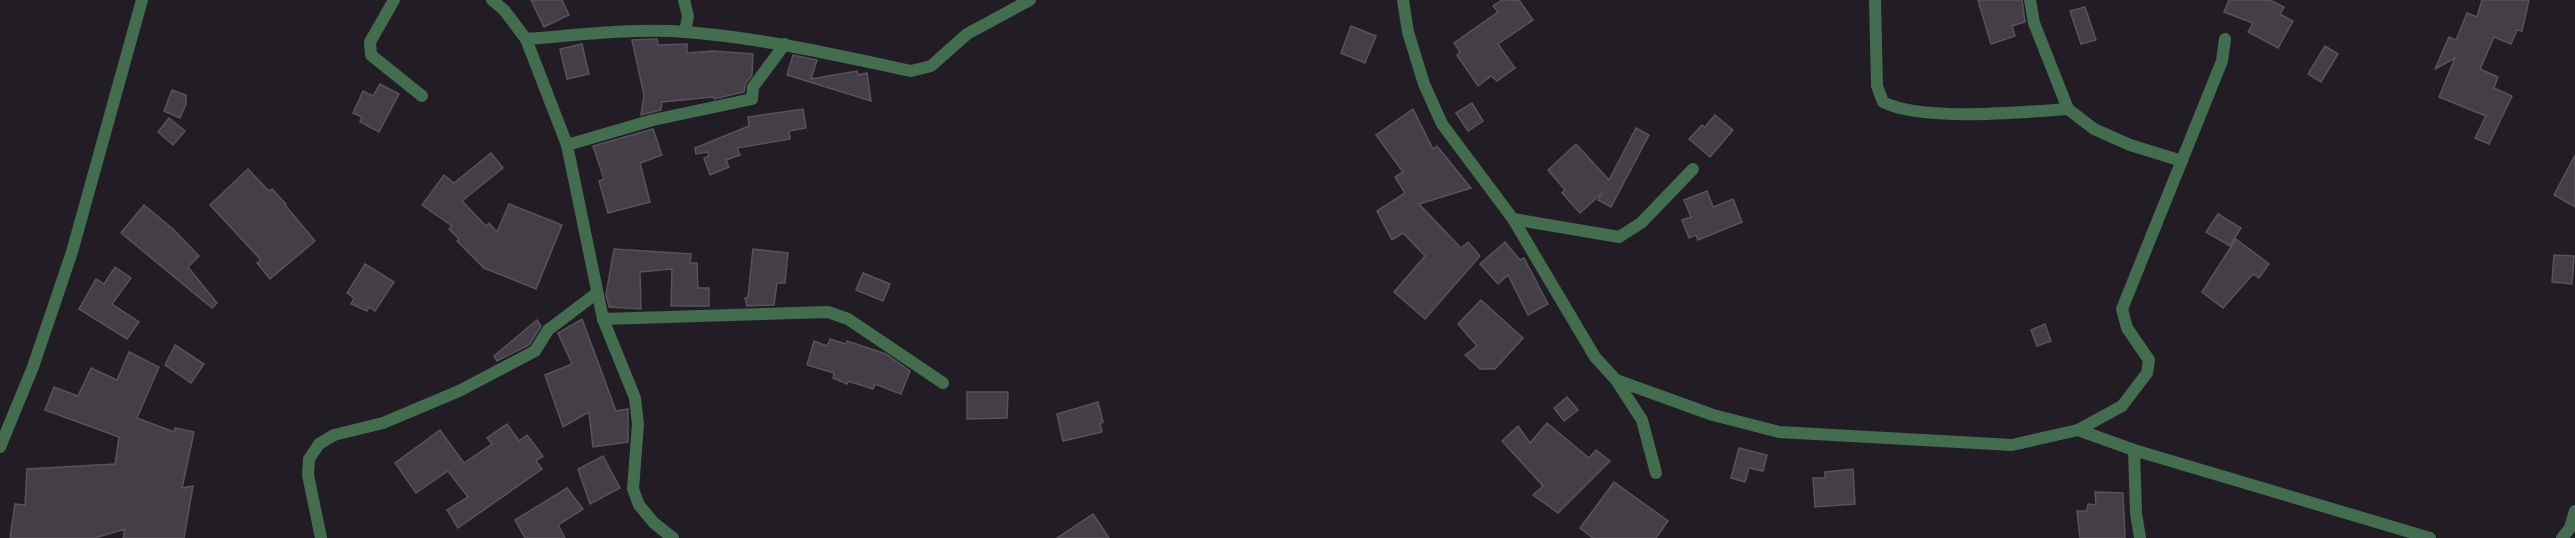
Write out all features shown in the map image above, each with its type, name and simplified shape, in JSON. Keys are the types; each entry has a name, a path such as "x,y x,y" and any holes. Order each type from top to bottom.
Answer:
{"street":[{"path":"0,447 33,366 72,252 142,0"},
{"path":"394,0 370,42 371,56 422,96"},
{"path":"492,0 504,10 525,39 567,144 603,319 635,398 638,424 633,489 639,506 654,523 673,538"},
{"path":"684,0 687,16 685,32"},
{"path":"525,39 633,30 685,32 785,44 911,71 931,66 966,34 1030,0"},
{"path":"1403,0 1408,32 1424,84 1442,124 1513,219 1595,357 1616,380 1642,420 1656,472"},
{"path":"1875,0 1876,86 1883,102 1896,109 1927,113 2068,110"},
{"path":"2030,0 2034,23 2068,110 2094,129 2130,145 2182,161"},
{"path":"1616,380 1713,415 1779,432 2012,445 2078,430 2122,406 2147,373 2149,360 2127,328 2122,309 2222,61 2225,39"},
{"path":"567,144 653,120 752,99 753,87 785,44"},
{"path":"1513,219 1619,237 1641,223 1693,169"},
{"path":"321,538 308,475 309,459 319,444 334,435 383,423 459,391 535,351 548,330 597,293"},
{"path":"603,319 828,312 848,319 943,383"},
{"path":"2078,430 2134,450 2430,538"},
{"path":"2134,450 2136,513 2140,538"},
{"path":"2569,531 2575,511"}],"building":[{"path":"531,0 562,0 569,15 544,27"},
{"path":"1502,0 1519,0 1533,20 1498,44 1515,68 1497,81 1491,76 1478,86 1457,55 1460,52 1454,43 1498,12 1493,6"},
{"path":"1978,0 2022,0 2025,22 2012,26 2015,36 1991,44"},
{"path":"2229,0 2270,0 2284,7 2280,14 2293,21 2278,48 2248,32 2253,23 2224,12"},
{"path":"2482,0 2529,0 2522,31 2517,30 2511,44 2494,37 2480,69 2498,77 2494,88 2512,96 2489,144 2475,138 2486,116 2439,97 2455,58 2435,69 2449,37 2456,40 2467,13 2477,17"},
{"path":"2085,7 2096,40 2081,44 2070,11"},
{"path":"1351,26 1376,36 1365,63 1341,53"},
{"path":"657,39 658,45 687,44 687,53 713,51 753,54 752,75 746,83 744,92 714,99 713,97 662,102 661,110 641,115 644,95 632,40"},
{"path":"582,44 589,74 567,79 560,49"},
{"path":"2325,46 2338,54 2321,82 2308,74"},
{"path":"793,55 817,60 811,79 857,71 858,75 867,73 871,101 787,75"},
{"path":"380,84 399,94 379,132 360,122 362,117 353,113 363,91 373,96"},
{"path":"172,90 186,95 186,104 180,118 164,111"},
{"path":"1472,103 1483,121 1468,131 1456,113"},
{"path":"803,109 806,128 789,131 790,139 737,148 740,155 726,160 729,167 710,175 704,158 709,156 708,152 696,154 695,148 749,126 748,117"},
{"path":"1413,109 1433,149 1437,146 1471,188 1419,204 1461,248 1468,242 1480,256 1425,319 1394,292 1425,256 1403,233 1392,240 1377,211 1405,193 1395,177 1403,172 1376,135"},
{"path":"1715,115 1733,130 1710,157 1689,139 1702,125 1705,127"},
{"path":"169,118 185,131 173,145 158,132"},
{"path":"1636,128 1649,135 1611,207 1598,200 1602,193 1580,213 1562,193 1565,190 1548,170 1576,144 1609,180"},
{"path":"653,129 662,155 640,163 650,202 608,213 599,181 604,179 593,146"},
{"path":"491,153 503,168 462,201 486,226 489,223 497,232 509,204 562,225 536,289 484,268 457,241 459,239 449,229 452,226 422,205 444,175 454,183"},
{"path":"2575,155 2575,207 2554,195"},
{"path":"248,169 269,191 272,189 286,204 315,241 270,279 257,263 261,260 210,205"},
{"path":"1707,191 1713,207 1733,199 1742,222 1698,240 1696,235 1689,238 1682,220 1691,217 1684,200"},
{"path":"144,205 173,229 199,256 188,267 217,303 212,308 121,233"},
{"path":"2218,214 2241,228 2230,246 2206,232"},
{"path":"2236,239 2269,264 2259,278 2253,274 2223,308 2202,292"},
{"path":"1505,242 1520,260 1524,258 1548,304 1528,315 1508,275 1498,284 1480,264"},
{"path":"614,249 691,254 690,263 697,263 698,288 709,288 709,306 671,306 672,269 640,272 641,309 609,307 606,295"},
{"path":"753,249 788,253 785,283 777,283 774,305 747,306 745,298 748,297"},
{"path":"2554,255 2574,256 2572,284 2552,282"},
{"path":"365,264 394,282 375,311 369,307 367,311 351,304 354,298 347,293"},
{"path":"115,267 131,278 112,304 139,322 127,339 79,309 96,279 104,284"},
{"path":"863,273 890,284 883,301 856,290"},
{"path":"1481,300 1523,338 1495,369 1480,369 1465,355 1477,346 1458,324"},
{"path":"582,319 616,411 628,409 628,442 593,447 589,412 563,427 545,375 572,364 558,333"},
{"path":"537,320 541,326 529,345 497,361 494,356"},
{"path":"2045,324 2051,341 2037,346 2031,330"},
{"path":"830,339 846,344 847,341 886,354 910,371 901,394 875,384 873,389 848,381 847,384 833,378 834,373 807,365 814,341 827,346"},
{"path":"175,345 204,364 191,383 165,365"},
{"path":"129,352 159,367 137,418 174,432 175,428 194,432 182,488 193,486 184,538 123,538 125,529 95,538 10,538 15,504 25,505 27,469 115,464 119,437 45,410 54,387 78,396 91,368 117,380"},
{"path":"967,392 1008,392 1007,418 967,419"},
{"path":"1567,397 1578,410 1564,421 1554,408"},
{"path":"1098,402 1103,422 1100,424 1102,432 1063,441 1057,414"},
{"path":"1547,423 1589,458 1596,450 1610,461 1558,513 1533,495 1543,486 1502,441 1518,426 1530,443"},
{"path":"507,424 519,441 527,435 543,456 536,461 542,469 458,528 447,510 468,497 448,471 416,493 395,463 440,430 464,463 492,444 487,438"},
{"path":"1739,448 1767,455 1763,471 1749,468 1745,482 1731,478"},
{"path":"603,456 620,488 590,504 578,469"},
{"path":"1853,469 1855,504 1815,507 1813,478 1825,478 1825,472"},
{"path":"1614,482 1668,521 1656,538 1593,538 1580,528"},
{"path":"567,488 583,509 558,525 565,538 525,538 515,520"},
{"path":"2095,492 2123,493 2125,538 2080,538 2077,511 2087,511 2088,504 2096,505"},
{"path":"1093,514 1109,538 1057,538"}]}
